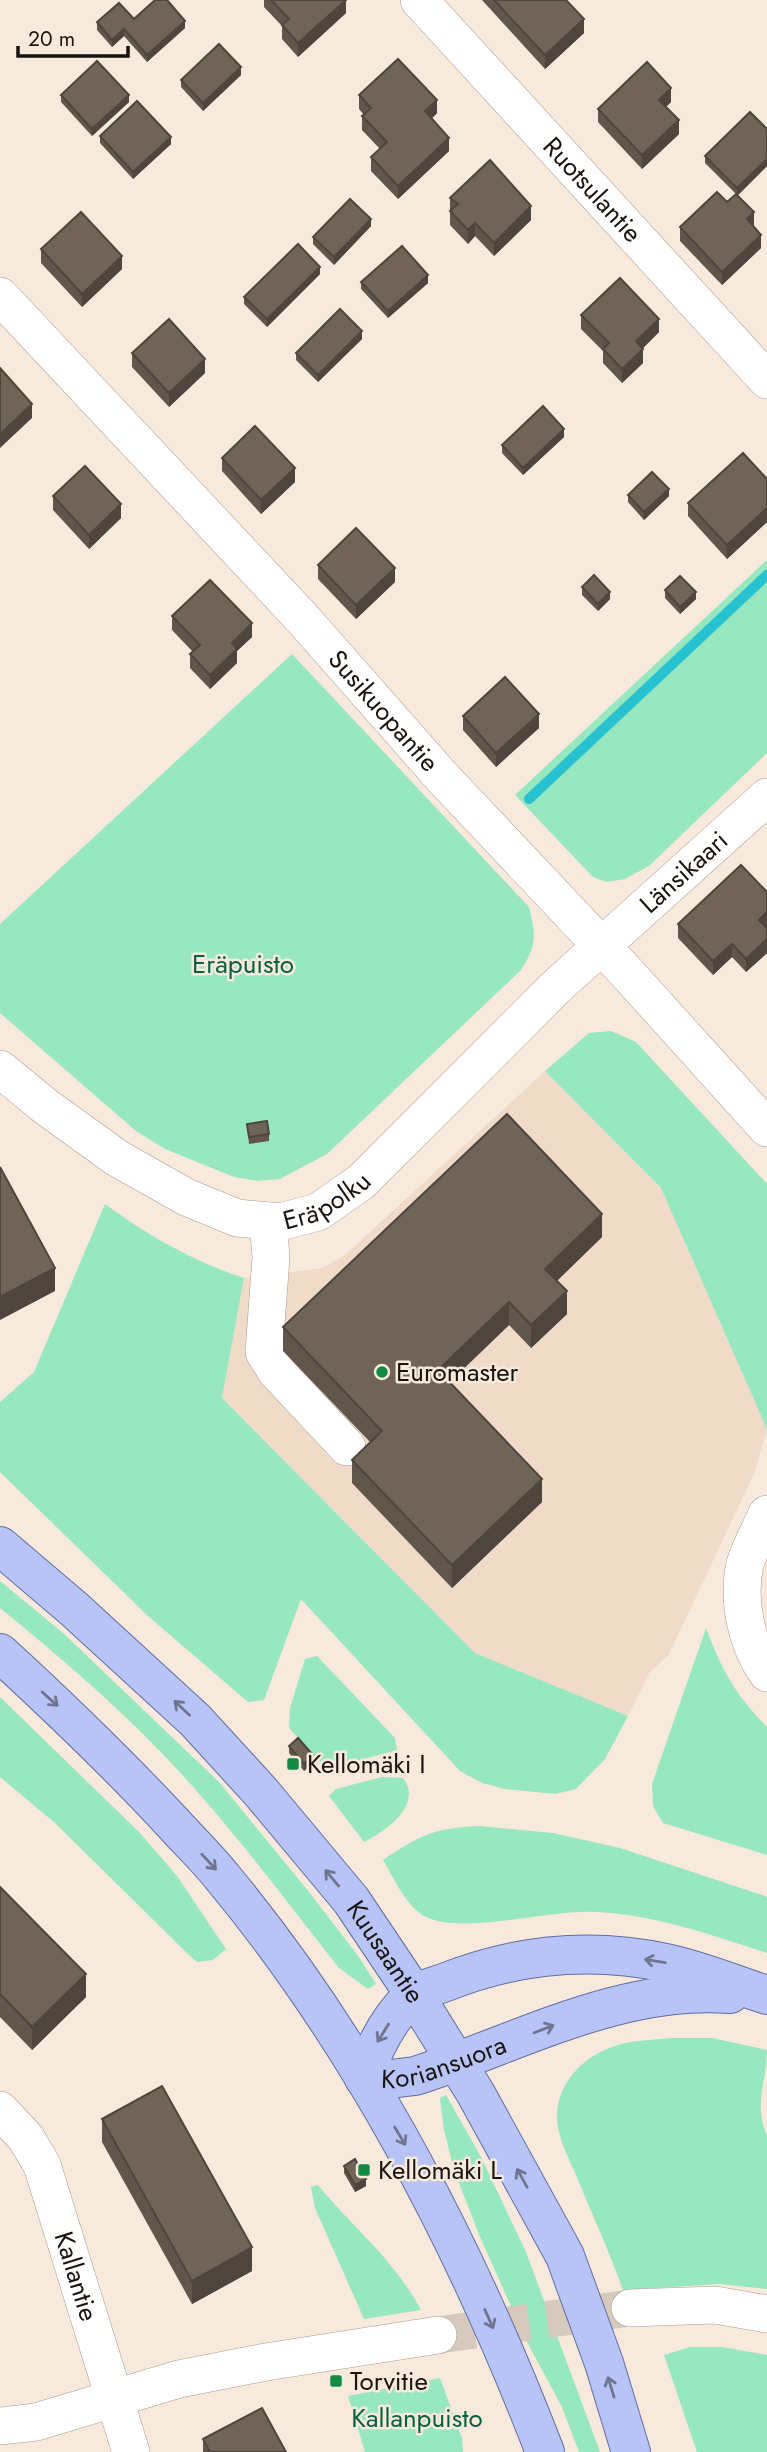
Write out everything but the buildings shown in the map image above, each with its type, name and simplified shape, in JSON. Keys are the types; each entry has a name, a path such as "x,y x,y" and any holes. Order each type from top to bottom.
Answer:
{"main road":[{"name":"Kuusaantie","path":"0,1546 195,1720 260,1791 351,1900 457,2062 565,2256 604,2363 631,2452"},
{"path":"0,1653 84,1731 223,1877 289,1963 410,2154 461,2257 545,2452"},
{"name":"Koriansuora","path":"575,1954 615,1955 665,1962 767,1997 692,1993 624,2002 415,2076 364,2078 372,2052 386,2027 414,1994 486,1968 520,1959 575,1954"}],"street":[{"name":"Ruotsulantie","path":"419,0 767,380"},
{"name":"Susikuopantie","path":"0,296 302,618 442,777 767,1128"},
{"name":"Länsikaari","path":"602,947 767,797"},
{"name":"Eräpolku","path":"0,1069 45,1106 117,1158 186,1197 237,1218 280,1222 318,1212 361,1182 556,987 602,947"},
{"path":"268,1221 271,1257 264,1352 275,1371 347,1447"},
{"path":"767,1514 746,1562 740,1595 749,1634 767,1673"},
{"name":"Kallantie","path":"0,2110 26,2138 42,2165 131,2452"},
{"path":"630,2308 715,2305 767,2314"},
{"path":"0,2426 36,2422 179,2379 266,2362 438,2335"}],"shaded area":[{"path":"545,1071 661,1188 767,1429 754,1474 668,1656 649,1673 628,1716 475,1653 222,1398 244,1278 323,1268 345,1255"}],"green space":[{"path":"767,560 767,753 649,866 625,879 607,882 593,877 515,795"},
{"name":"Eräpuisto","path":"292,654 529,907 534,940 521,970 327,1154 280,1179 257,1181 234,1177 165,1149 136,1131 0,1013 0,924"},
{"path":"611,1031 636,1042 767,1184 767,1429 661,1188 545,1071 589,1033"},
{"path":"105,1204 172,1247 244,1278 222,1398 475,1653 628,1716 605,1759 576,1789 555,1794 505,1789 482,1783 460,1771 301,1599 264,1700 248,1702 148,1616 0,1472 0,1402 34,1372"},
{"path":"0,1581 63,1633 219,1782 309,1892 359,1957 376,1984 368,1989 339,1968 237,1839 179,1771 105,1698 0,1608"},
{"path":"706,1628 730,1681 767,1727 767,1855 663,1823 653,1806 652,1784"},
{"path":"317,1656 395,1738 397,1750 342,1765 324,1766 289,1728 290,1708 305,1659"},
{"path":"0,1697 140,1833 177,1876 226,1949 213,1960 197,1962 55,1823 0,1777"},
{"path":"382,1777 403,1778 409,1798 391,1824 364,1842 329,1796 336,1789"},
{"path":"480,1826 553,1833 620,1848 765,1896 767,1953 683,1927 619,1914 578,1912 465,1923 445,1922 420,1914 402,1892 383,1860 428,1834"},
{"path":"671,2038 712,2038 767,2050 761,2113 767,2136 767,2289 720,2284 623,2290 564,2148 559,2134 558,2107 572,2074 590,2058 619,2045"},
{"path":"446,2095 481,2157 526,2252 600,2452 579,2452 561,2405 527,2342 480,2237 454,2170 444,2130 440,2098"},
{"path":"318,2185 386,2259 421,2310 364,2319 315,2208 311,2187"},
{"path":"690,2347 722,2347 767,2355 767,2452 697,2452 664,2355"},
{"name":"Kallanpuisto","path":"440,2378 462,2438 463,2452 365,2452 348,2396"}],"waterway":[{"path":"529,799 767,575"}],"tunnel":[{"path":"438,2335 630,2308"}],"place":[{"name":"Euromaster","path":"382,1372"},
{"name":"Kellomäki I","path":"293,1764"},
{"name":"Kellomäki L","path":"364,2170"},
{"name":"Torvitie","path":"336,2381"}]}
